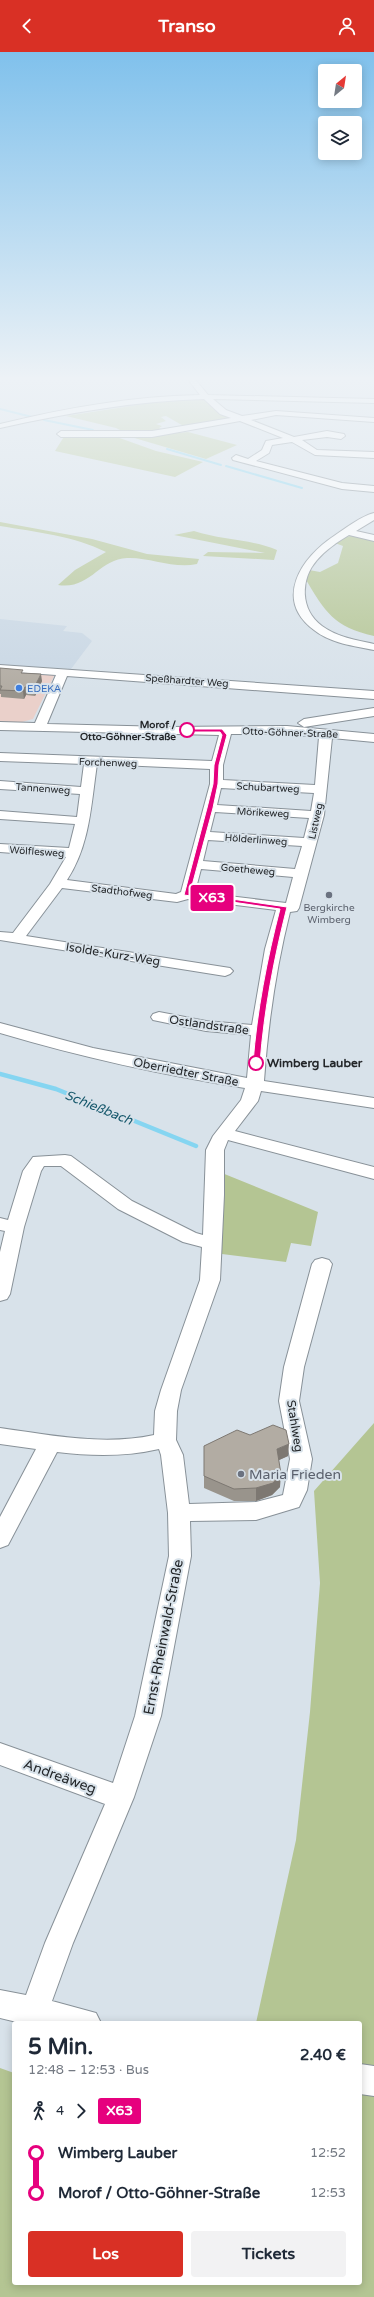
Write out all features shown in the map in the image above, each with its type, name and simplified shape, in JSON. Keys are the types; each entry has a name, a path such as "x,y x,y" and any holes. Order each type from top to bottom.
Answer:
{"street":[{"path":"330,483 342,486 374,489"},
{"path":"374,516 320,551 302,574 299,590 302,609 312,624 342,639 374,647"},
{"path":"348,532 374,538"},
{"name":"Speßhardter Weg","path":"0,668 374,695"},
{"path":"39,728 63,672"},
{"path":"265,730 266,727 374,712"},
{"name":"Otto-Göhner-Straße","path":"0,726 39,728 265,730 326,732 374,738"},
{"path":"187,895 216,784 217,765 224,735 222,730"},
{"name":"Listweg","path":"292,908 317,815 322,789 326,732"},
{"name":"Forchenweg","path":"0,757 217,765"},
{"path":"16,939 57,883 75,853 83,821 90,761"},
{"name":"Schubartweg","path":"216,784 322,789"},
{"name":"Tannenweg","path":"0,785 86,791"},
{"name":"Mörikeweg","path":"210,808 317,815"},
{"path":"0,816 83,821"},
{"name":"Hölderlinweg","path":"202,835 310,843"},
{"name":"Wölflesweg","path":"0,848 75,853"},
{"name":"Goetheweg","path":"195,864 301,874"},
{"name":"Stadthofweg","path":"57,883 177,898 187,895"},
{"name":"Ostlandstraße","path":"187,895 284,907 273,949 259,1031 255,1085"},
{"name":"Isolde-Kurz-Weg","path":"0,936 225,971"},
{"name":"Ostlandstraße","path":"159,1017 230,1029 259,1031"},
{"name":"Oberriedter Straße","path":"0,1028 64,1046 176,1071 255,1085 374,1103"},
{"name":"Ernst-Rheinwald-Straße","path":"34,2012 59,1943 121,1797 148,1716 180,1556 179,1514 172,1456 165,1440 166,1411 171,1390 210,1280 215,1150 224,1134 249,1101 255,1085"},
{"path":"224,1134 374,1173"},
{"path":"0,1294 7,1226 32,1171 39,1161 65,1160 125,1205 190,1238 212,1242"},
{"name":"Stahlweg","path":"179,1514 256,1511 291,1501 296,1490 301,1459 289,1401 294,1367 322,1264"},
{"path":"0,1436 51,1443 90,1446 147,1446 165,1440"},
{"path":"0,1539 39,1462 51,1443"},
{"name":"Andreäweg","path":"0,1754 82,1785 121,1797"},
{"path":"0,2004 77,2021"},
{"path":"362,2079 374,2081"}],"shaded area":[{"path":"0,619 67,626 63,631 82,633 92,641 71,669 0,665"},
{"path":"0,670 55,674 33,719 22,722 0,722"}],"green space":[{"path":"0,522 92,539 147,554 199,559 197,564 179,565 144,559 127,558 109,563 87,579 78,583 58,585 75,570 106,552 68,538 0,526"},
{"path":"194,531 267,546 277,550 274,560 203,556 208,552 265,553 174,535"},
{"path":"351,536 374,541 374,636 349,628 340,623 325,609 305,578 309,570 320,572 338,563 343,546 335,543 344,537"},
{"path":"222,1173 318,1212 311,1246 291,1243 286,1262 222,1254"},
{"path":"374,1423 374,2070 362,2067 362,2021 256,2021 296,1840 310,1712 320,1583 314,1491"},
{"path":"0,2068 12,2072 12,2285 362,2285 362,2089 374,2091 374,2297 0,2297"}],"building":[{"path":"0,668 23,670 21,673 41,674 34,688 25,687 23,691 0,690 2,686 0,686"},
{"name":"Maria Frieden","path":"273,1425 286,1430 289,1444 277,1449 281,1474 273,1483 256,1488 234,1489 204,1476 204,1446 237,1430 250,1435"}],"waterway":[{"path":"284,483 302,488"},
{"name":"Schießbach","path":"0,1074 56,1089 196,1146"}],"bus line":[{"name":"X63","path":"187,730 222,730 224,735 217,765 216,784 187,895 284,907 273,949 259,1031 256,1063"}],"place":[{"name":"EDEKA","path":"19,688"},
{"name":"Morof / Otto-Göhner-Straße","path":"187,730"},
{"name":"Bergkirche Wimberg","path":"329,895"},
{"name":"Wimberg Lauber","path":"256,1063"},
{"name":"Maria Frieden","path":"241,1474"}]}
